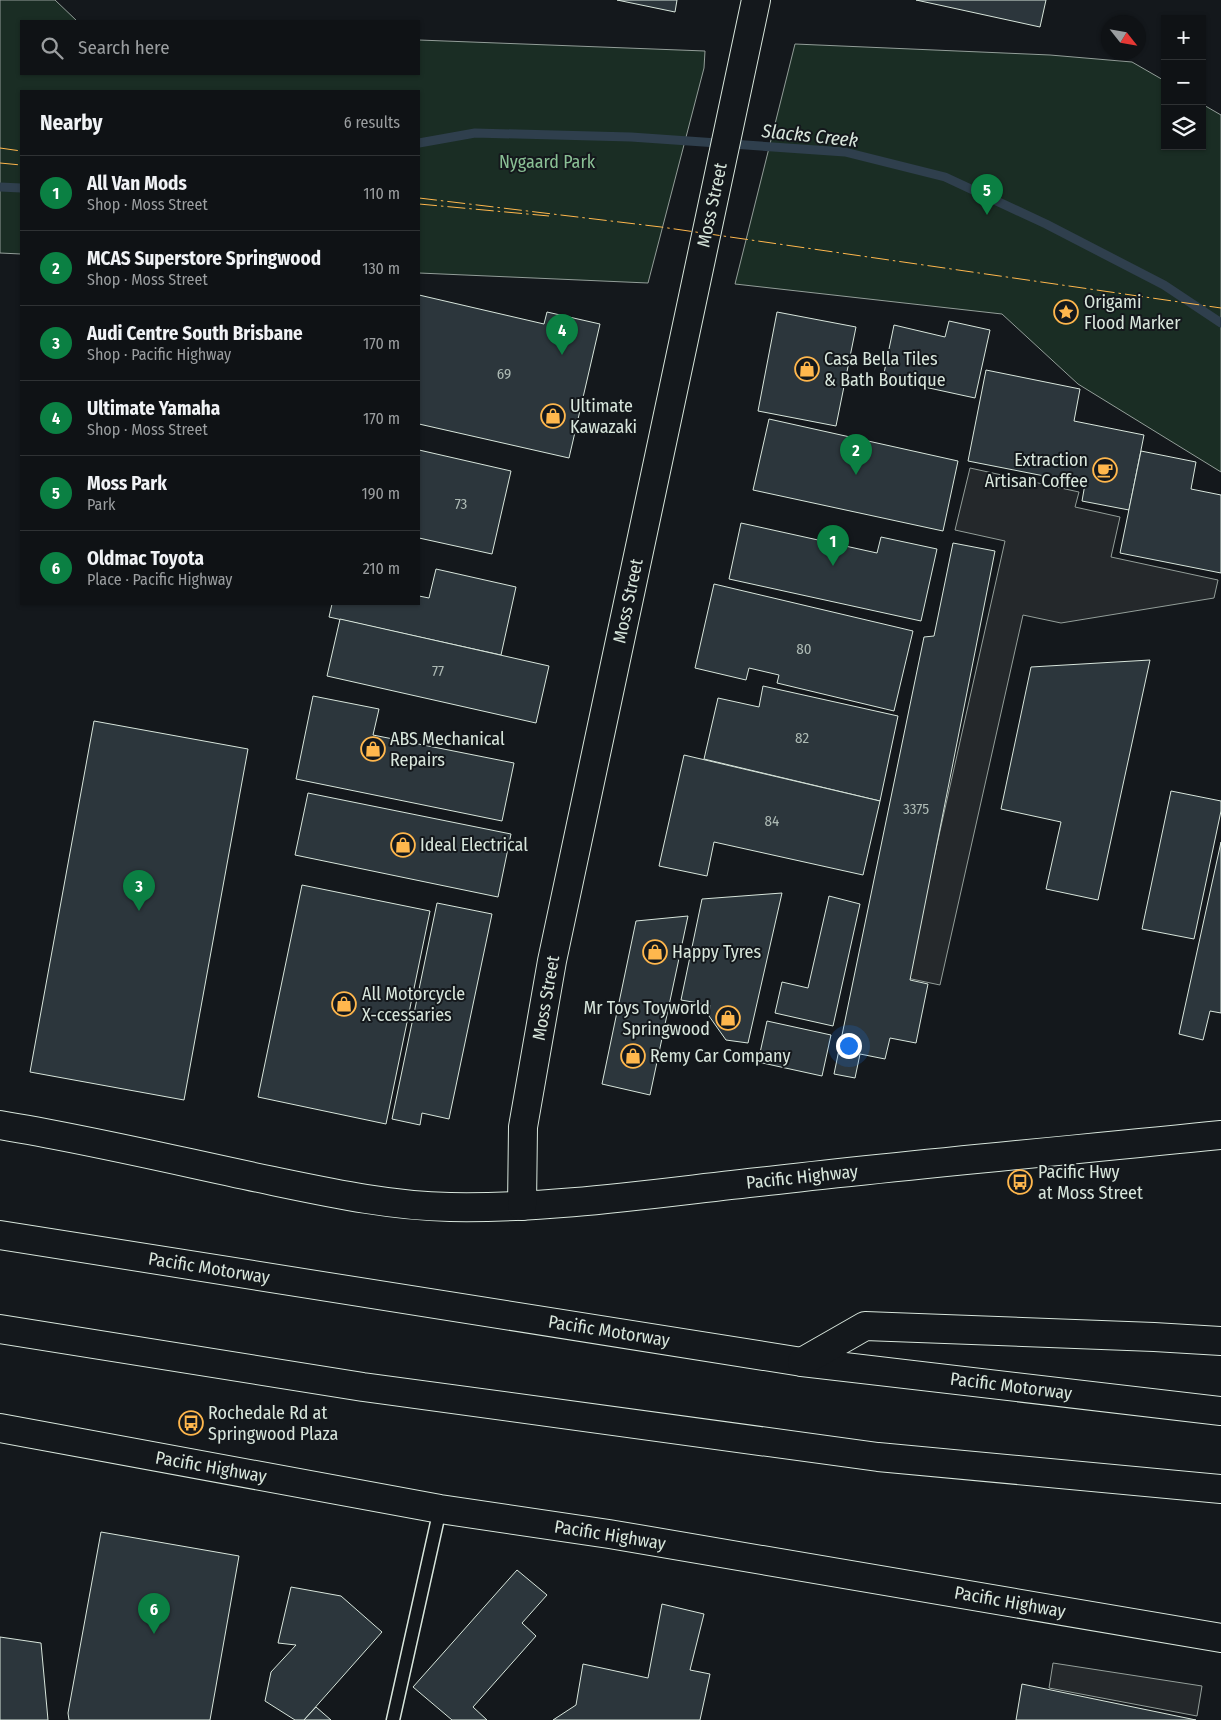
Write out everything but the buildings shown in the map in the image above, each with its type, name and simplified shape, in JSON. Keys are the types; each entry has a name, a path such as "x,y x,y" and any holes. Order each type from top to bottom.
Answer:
{"main road":[{"name":"Moss Street","path":"522,1206 523,1127 552,961 756,0"},
{"name":"Pacific Highway","path":"0,1125 62,1135 298,1186 377,1200 450,1207 522,1206 599,1200 901,1166 1221,1135"},
{"name":"Pacific Motorway","path":"0,1235 802,1362 1221,1411"},
{"path":"802,1362 865,1326 1221,1341"},
{"path":"0,1329 363,1386 868,1456 1221,1489"},
{"name":"Pacific Highway","path":"0,1428 440,1509 609,1534 1221,1638"}],"lane":[{"path":"394,1720 440,1509"}],"green space":[{"name":"Nygaard Park","path":"0,0 55,0 76,20 20,20 20,75 420,75 420,40 705,51 704,68 648,283 420,273 420,90 20,90 20,254 0,253"},
{"path":"795,44 1050,55 1132,62 1161,79 1161,150 1206,150 1206,106 1221,115 1221,472 1078,384 1002,314 735,284"}],"shaded area":[{"path":"970,468 1079,492 1075,507 1120,517 1111,557 1218,580 1214,598 1061,623 1023,615 940,985 907,978 1005,541 955,530"},
{"path":"1053,1663 1202,1686 1197,1716 1049,1688"}],"waterway":[{"name":"Slacks Creek","path":"420,143 475,133 631,137 845,152 945,177 1046,224 1164,285 1221,323"},
{"name":"Slacks Creek","path":"0,187 20,188"}],"power":[{"path":"0,148 20,151"},
{"path":"0,163 20,165"},
{"path":"420,198 661,227 1221,308"},
{"path":"420,204 549,216"}],"place":[{"name":"Moss Park","path":"987,215"},
{"name":"Origami Flood Marker","path":"1066,312"},
{"name":"Ultimate Yamaha","path":"562,355"},
{"name":"Casa Bella Tiles & Bath Boutique","path":"807,369"},
{"name":"Ultimate Kawazaki","path":"553,416"},
{"name":"Extraction Artisan Coffee","path":"1105,470"},
{"name":"MCAS Superstore Springwood","path":"856,475"},
{"name":"All Van Mods","path":"833,566"},
{"name":"ABS Mechanical Repairs","path":"373,749"},
{"name":"Ideal Electrical","path":"403,845"},
{"name":"Audi Centre South Brisbane","path":"139,911"},
{"name":"Happy Tyres","path":"655,952"},
{"name":"All Motorcycle X-ccessaries","path":"344,1004"},
{"name":"Mr Toys Toyworld Springwood","path":"728,1018"},
{"name":"Remy Car Company","path":"633,1056"},
{"name":"Pacific Hwy at Moss Street","path":"1020,1182"},
{"name":"Rochedale Rd at Springwood Plaza","path":"191,1423"},
{"name":"Oldmac Toyota","path":"154,1634"}]}
